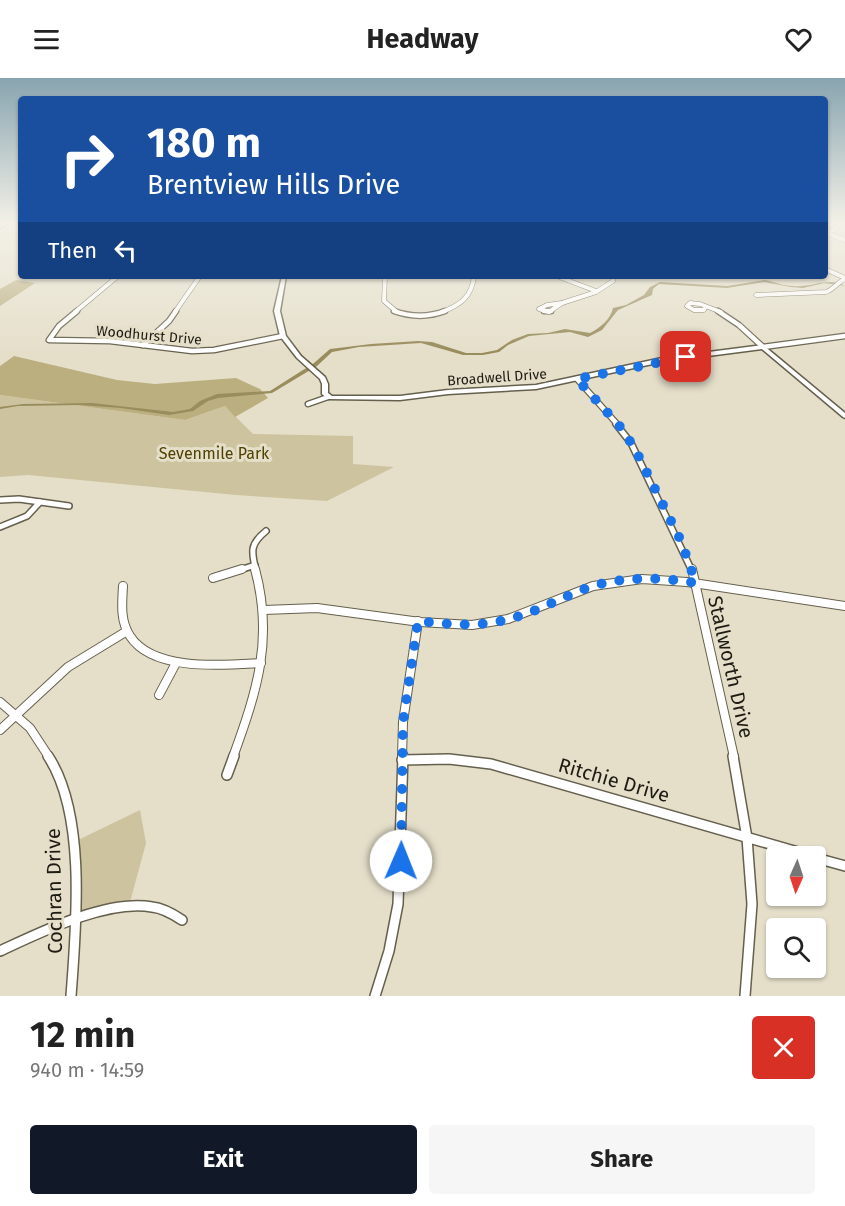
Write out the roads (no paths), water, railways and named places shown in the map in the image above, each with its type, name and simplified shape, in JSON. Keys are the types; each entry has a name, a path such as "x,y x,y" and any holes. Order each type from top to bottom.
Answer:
{"street":[{"path":"756,295 834,290 845,279 828,270"},
{"name":"Woodhurst Drive","path":"114,279 59,326 49,339 54,341 105,341 176,350 204,351 283,336"},
{"path":"143,345 169,321 198,279"},
{"path":"283,279 277,311 283,336 294,352 324,380 324,394 327,397 308,404"},
{"path":"385,279 384,296 388,306 404,314 422,316 445,312 462,302 474,288 474,279"},
{"path":"570,279 596,291"},
{"path":"562,303 547,304 539,309 549,312 562,303 609,285 614,279"},
{"path":"705,307 725,315 845,416"},
{"name":"Broadwell Drive","path":"327,397 400,398 446,392 537,387 662,360 845,336"},
{"name":"Stallworth Drive","path":"577,379 624,431 681,541 696,583 729,729 747,838 752,904 745,996"},
{"path":"0,500 69,506"},
{"path":"0,527 27,516 40,502"},
{"path":"226,775 250,710 261,663 264,610 253,544 266,531"},
{"path":"213,578 255,565"},
{"path":"264,610 319,607 461,625 502,621 530,613 589,588 622,580 658,579 845,606"},
{"path":"123,586 122,609 127,631 147,652 176,663 201,666 261,663"},
{"path":"375,996 389,951 398,904 404,707 418,621"},
{"path":"0,730 74,662 127,631"},
{"path":"159,695 176,663"},
{"name":"Cochran Drive","path":"0,702 16,713 49,754 66,799 74,845 71,996"},
{"name":"Ritchie Drive","path":"402,760 448,759 491,764 776,846"},
{"path":"826,861 845,866"},
{"path":"0,951 112,909 137,906 164,909 182,920"}],"park label":[{"name":"Sevenmile Park","path":"214,453"}]}
